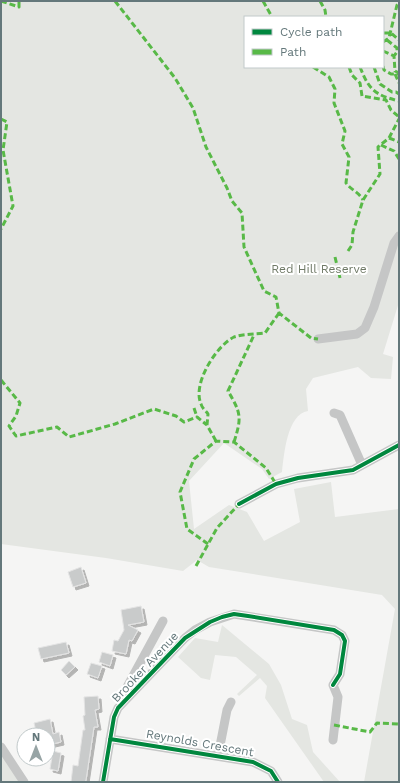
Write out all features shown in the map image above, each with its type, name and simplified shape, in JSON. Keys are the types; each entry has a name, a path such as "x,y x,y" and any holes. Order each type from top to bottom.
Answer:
{"street":[{"path":"318,339 357,334 365,328 374,307 394,243 399,236"},
{"path":"339,412 362,465"},
{"path":"239,504 276,484 298,478 353,470 399,445"},
{"name":"Brooker Avenue","path":"123,701 147,680 185,638 210,622 234,614 334,630 342,635 345,641 340,674 333,685 338,697 333,740"},
{"name":"Brooker Avenue","path":"103,782 114,717 123,701 126,689 163,621"},
{"path":"218,756 227,710 231,702"},
{"name":"Reynolds Crescent","path":"110,739 253,762 271,772 278,782"},
{"path":"1,747 24,782"}],"green space":[{"name":"Red Hill Reserve","path":"1,1 399,1 399,302 383,354 393,357 391,379 371,378 358,367 313,378 306,389 308,411 295,419 291,427 282,472 269,479 262,469 224,443 189,481 194,529 229,505 247,512 264,541 300,522 294,489 331,482 335,517 399,509 399,782 364,782 395,609 382,595 209,567 197,560 183,571 106,558 1,544"},
{"path":"222,625 269,664 281,685 292,719 307,725 313,752 340,782 324,782 265,698 267,686 260,678 239,696 237,694 257,675 236,657 215,655 210,680 201,678 178,657 195,638 218,642"},
{"path":"1,753 20,782 1,782"}],"building":[{"path":"81,567 86,583 73,587 68,572"},
{"path":"141,606 144,622 128,625 138,630 132,641 129,640 126,654 112,651 114,640 118,641 124,630 121,610"},
{"path":"66,642 69,653 41,659 38,648"},
{"path":"102,652 113,655 110,666 99,662"},
{"path":"69,661 75,667 66,675 61,670"},
{"path":"91,663 102,666 98,678 87,674"},
{"path":"98,696 99,709 95,710 98,727 94,727 86,780 85,782 71,782 73,765 78,766 83,730 85,730 83,716 85,715 84,697"},
{"path":"50,719 52,727 35,727 34,723"},
{"path":"59,732 61,742 56,743 56,733"},
{"path":"56,752 61,753 58,771 50,769 50,767 56,767"}],"marked path":[{"path":"1,1 19,7 19,1"},
{"path":"115,1 175,78 193,108 206,147 232,201 242,213 244,247 264,291 276,297 279,313 311,338 318,339"},
{"path":"263,1 271,16"},
{"path":"320,1 325,10 326,16"},
{"path":"384,41 389,38 399,2"},
{"path":"384,33 391,33 399,40"},
{"path":"387,40 397,48 397,52 394,56"},
{"path":"384,51 394,56 395,71 399,73"},
{"path":"315,68 329,77 335,89 334,103 345,131 342,144 349,157 346,183 363,200"},
{"path":"349,68 352,75 360,83 362,96 386,100 391,110 399,117"},
{"path":"360,68 370,86 378,94 399,101"},
{"path":"374,68 380,84 392,92 399,94"},
{"path":"384,68 384,70 391,74 399,74"},
{"path":"395,74 399,83"},
{"path":"1,119 7,122 3,150 13,206 1,229"},
{"path":"348,251 352,245 353,232 363,200 380,174 378,147 389,138 399,119"},
{"path":"389,138 399,142"},
{"path":"381,145 394,151 399,159"},
{"path":"335,257 340,278"},
{"path":"216,441 207,425 208,414 203,408 199,396 200,386 207,366 220,348 234,337 265,333 279,313"},
{"path":"234,442 238,427 239,415 236,405 228,391 254,335"},
{"path":"1,380 20,403 16,416 9,426 16,436 57,427 69,437 115,424 154,409 176,416 184,422 197,417 207,425"},
{"path":"194,408 197,417"},
{"path":"208,544 187,529 180,492 194,459 216,441 234,442 266,468 276,484"},
{"path":"196,566 217,528 239,504"},
{"path":"334,725 370,732 377,723 399,724"}],"cycle path":[{"path":"239,504 276,484 298,478 353,470 399,445"},
{"path":"103,782 114,717 118,708 185,638 210,622 234,614 334,630 342,635 345,641 340,674 333,685"},
{"path":"110,739 253,762 271,771 278,782"}]}
